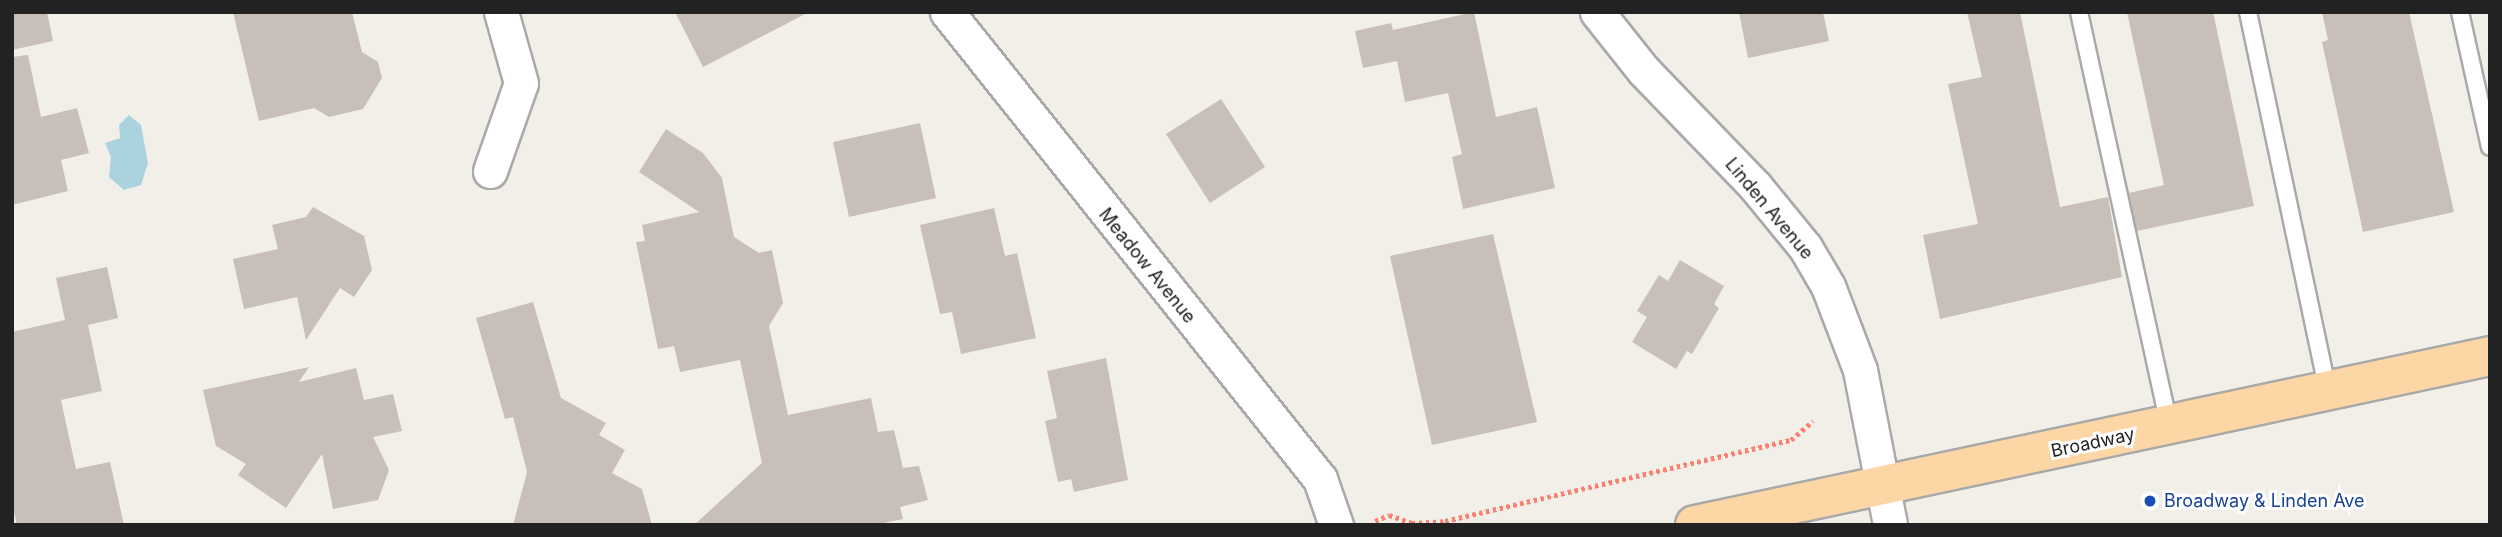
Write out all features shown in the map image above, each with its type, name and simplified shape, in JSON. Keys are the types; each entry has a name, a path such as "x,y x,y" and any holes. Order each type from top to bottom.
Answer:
{"main road":[{"name":"Broadway","path":"1695,525 1885,507 2169,426 2490,356"}],"street":[{"path":"490,171 521,83 501,12"},
{"name":"Meadow Avenue","path":"947,12 1320,479 1336,525"},
{"name":"Linden Avenue","path":"1597,12 1644,71 1755,186 1805,247 1828,286 1860,370 1885,507"}],"lane":[{"path":"2079,12 2169,426"},
{"path":"2248,12 2328,391"},
{"path":"2460,12 2490,147"}],"path":[{"path":"1364,525 1389,515 1412,523 1445,521 1791,440 1813,421"}],"water":[{"path":"129,115 141,125 148,163 141,185 124,190 109,177 111,157 105,143 120,138 119,125"}],"building":[{"path":"12,12 47,12 53,41 12,50"},
{"path":"233,12 352,12 362,52 378,62 382,78 363,109 329,117 314,108 259,121"},
{"path":"675,12 809,12 703,67"},
{"path":"1474,12 1496,117 1537,107 1555,188 1463,209 1452,157 1462,154 1448,93 1405,102 1397,61 1363,68 1355,31 1391,23 1393,30"},
{"path":"1739,12 1823,12 1829,41 1748,58"},
{"path":"1967,12 2020,12 2060,207 2108,197 2122,277 1940,319 1923,235 1978,224 1948,84 1982,77"},
{"path":"2127,12 2213,12 2254,206 2137,231 2129,193 2164,185"},
{"path":"2322,12 2409,12 2454,212 2363,232 2322,42 2328,40"},
{"path":"28,55 41,117 77,108 89,153 61,160 68,191 12,205 12,57"},
{"path":"1221,99 1265,167 1210,203 1166,134"},
{"path":"920,123 936,198 849,217 833,142"},
{"path":"666,129 703,153 722,178 734,237 759,253 772,250 783,303 769,326 788,415 871,398 878,432 894,430 903,468 919,466 928,500 900,507 903,519 874,525 694,525 762,463 740,360 680,372 674,346 658,349 636,242 645,241 642,225 699,212 639,172"},
{"path":"313,207 364,236 372,270 354,297 340,288 306,340 297,297 244,309 233,259 278,249 272,225 306,217"},
{"path":"994,208 1005,256 1017,253 1036,338 961,354 952,312 940,314 920,225"},
{"path":"1493,234 1537,422 1432,445 1390,256"},
{"path":"1680,260 1724,286 1714,304 1719,308 1692,354 1687,351 1676,369 1632,342 1647,317 1637,311 1659,275 1668,281"},
{"path":"107,267 118,318 88,325 102,391 61,400 76,469 110,462 124,525 17,525 12,503 12,332 65,320 56,278"},
{"path":"533,302 561,398 606,423 599,435 625,450 612,473 642,489 652,525 513,525 527,472 513,417 505,419 476,318"},
{"path":"1106,358 1128,480 1074,492 1071,479 1058,482 1045,421 1057,418 1047,371"},
{"path":"309,367 299,382 356,368 364,400 393,394 402,431 373,437 389,470 378,500 333,509 322,454 286,508 238,475 246,464 216,446 203,390"}],"place":[{"name":"Broadway & Linden Ave","path":"2150,501"}]}
